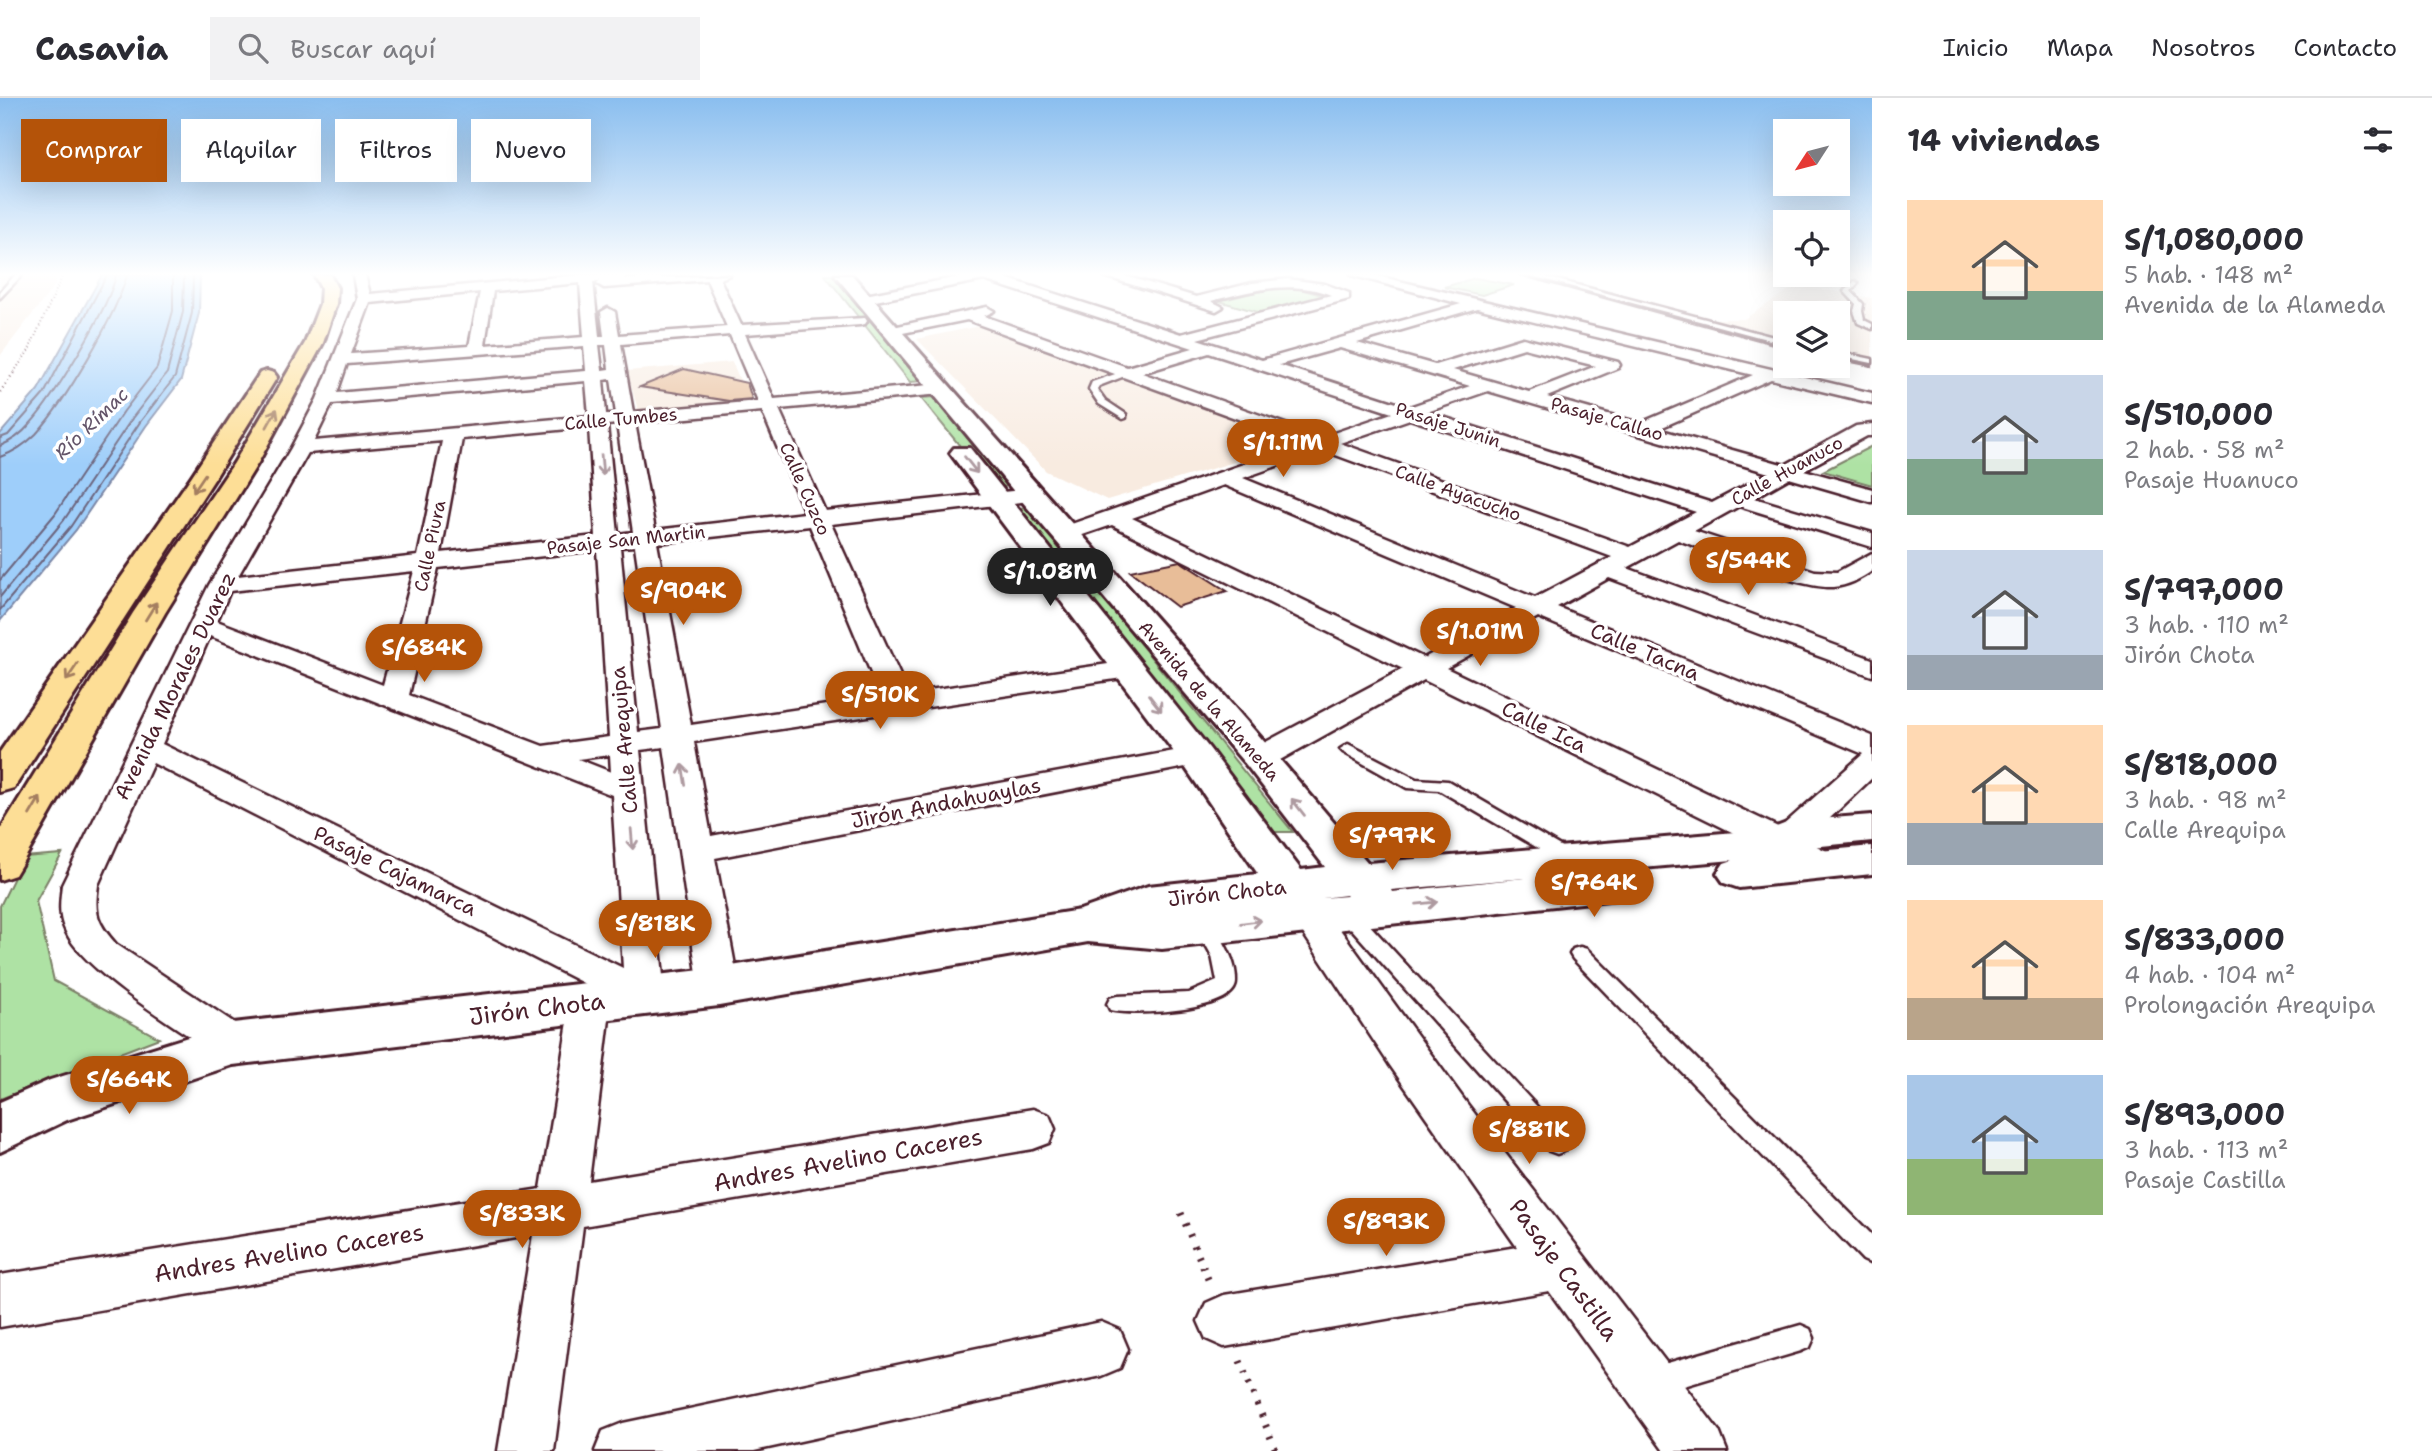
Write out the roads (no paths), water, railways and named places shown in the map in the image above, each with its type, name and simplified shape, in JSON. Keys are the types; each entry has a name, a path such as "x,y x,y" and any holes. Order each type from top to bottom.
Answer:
{"highway":[{"path":"0,779 203,478 292,338"},
{"path":"0,865 149,613 246,463 316,338"}],"street":[{"name":"Avenida Morales Duarez","path":"233,1044 102,954 83,930 77,906 80,885 221,585 326,399 348,338"},
{"path":"476,350 478,338"},
{"path":"341,360 627,338"},
{"name":"Calle Cuzco","path":"739,338 898,703"},
{"name":"Avenida de la Alameda","path":"888,338 928,391 1030,495 1260,758 1337,900"},
{"name":"Avenida de la Alameda","path":"897,338 998,499 1196,756 1337,900"},
{"name":"Calle Ayacucho","path":"1033,338 1632,556"},
{"path":"1262,365 1358,338"},
{"path":"1623,338 1872,398"},
{"name":"Pasaje Junin","path":"1181,339 1714,511"},
{"name":"Calle Arequipa","path":"602,340 606,375 598,421 645,996"},
{"name":"Pasaje Callao","path":"1341,343 1872,496"},
{"path":"1436,370 1523,343 1612,365 1531,397"},
{"path":"1127,372 1209,348"},
{"path":"1642,429 1771,373"},
{"path":"326,399 606,375"},
{"name":"Calle Arequipa","path":"606,375 626,418 719,987"},
{"path":"1065,534 1488,385"},
{"name":"Calle Tumbes","path":"301,447 928,391"},
{"name":"Calle Huanuco","path":"1260,758 1863,430 1872,430"},
{"name":"Calle Piura","path":"394,699 428,562 453,434"},
{"name":"Calle Tacna","path":"1225,478 1872,747"},
{"name":"Pasaje San Martin","path":"221,585 1030,495"},
{"path":"1737,499 1872,540"},
{"name":"Calle Ica","path":"1113,517 1424,669 1786,839 1825,864"},
{"path":"1676,532 1812,578 1835,582 1872,561"},
{"path":"1608,569 1872,668"},
{"path":"202,624 628,790"},
{"path":"539,756 678,738 1129,668"},
{"name":"Pasaje Cajamarca","path":"144,747 645,996"},
{"name":"Jirón Andahuaylas","path":"696,850 1196,756"},
{"path":"1786,839 1872,761"},
{"name":"Jirón Chota","path":"1085,926 1162,932 1205,927 1337,900 1575,861 1872,828"},
{"name":"Jirón Chota","path":"0,1128 50,1103 233,1044 719,987 1085,926 1148,902 1337,900 1872,860"},
{"name":"Pasaje Castilla","path":"1337,900 1348,972 1559,1265 1699,1451"},
{"path":"526,1451 591,1003"},
{"name":"Andres Avelino Caceres","path":"0,1301 1032,1129"},
{"path":"1224,1321 1559,1265"},
{"path":"623,1451 1101,1349"}],"lane":[{"path":"1850,356 1872,361"},
{"path":"1124,416 1102,402 1093,389 1096,384 1127,372"},
{"path":"1348,749 1413,783 1442,785 1575,861"},
{"path":"1337,900 1557,1144"},
{"path":"1117,1004 1194,1001 1217,993 1227,984 1222,956 1205,927"},
{"path":"1580,954 1872,1252"},
{"path":"1648,1383 1801,1338"}],"water":[{"name":"Río Rímac","path":"67,338 192,338 181,380 146,426 76,530 0,621 0,434 38,390"}],"railway":[{"path":"1752,338 1773,344"},
{"path":"1850,361 1872,366"}]}
